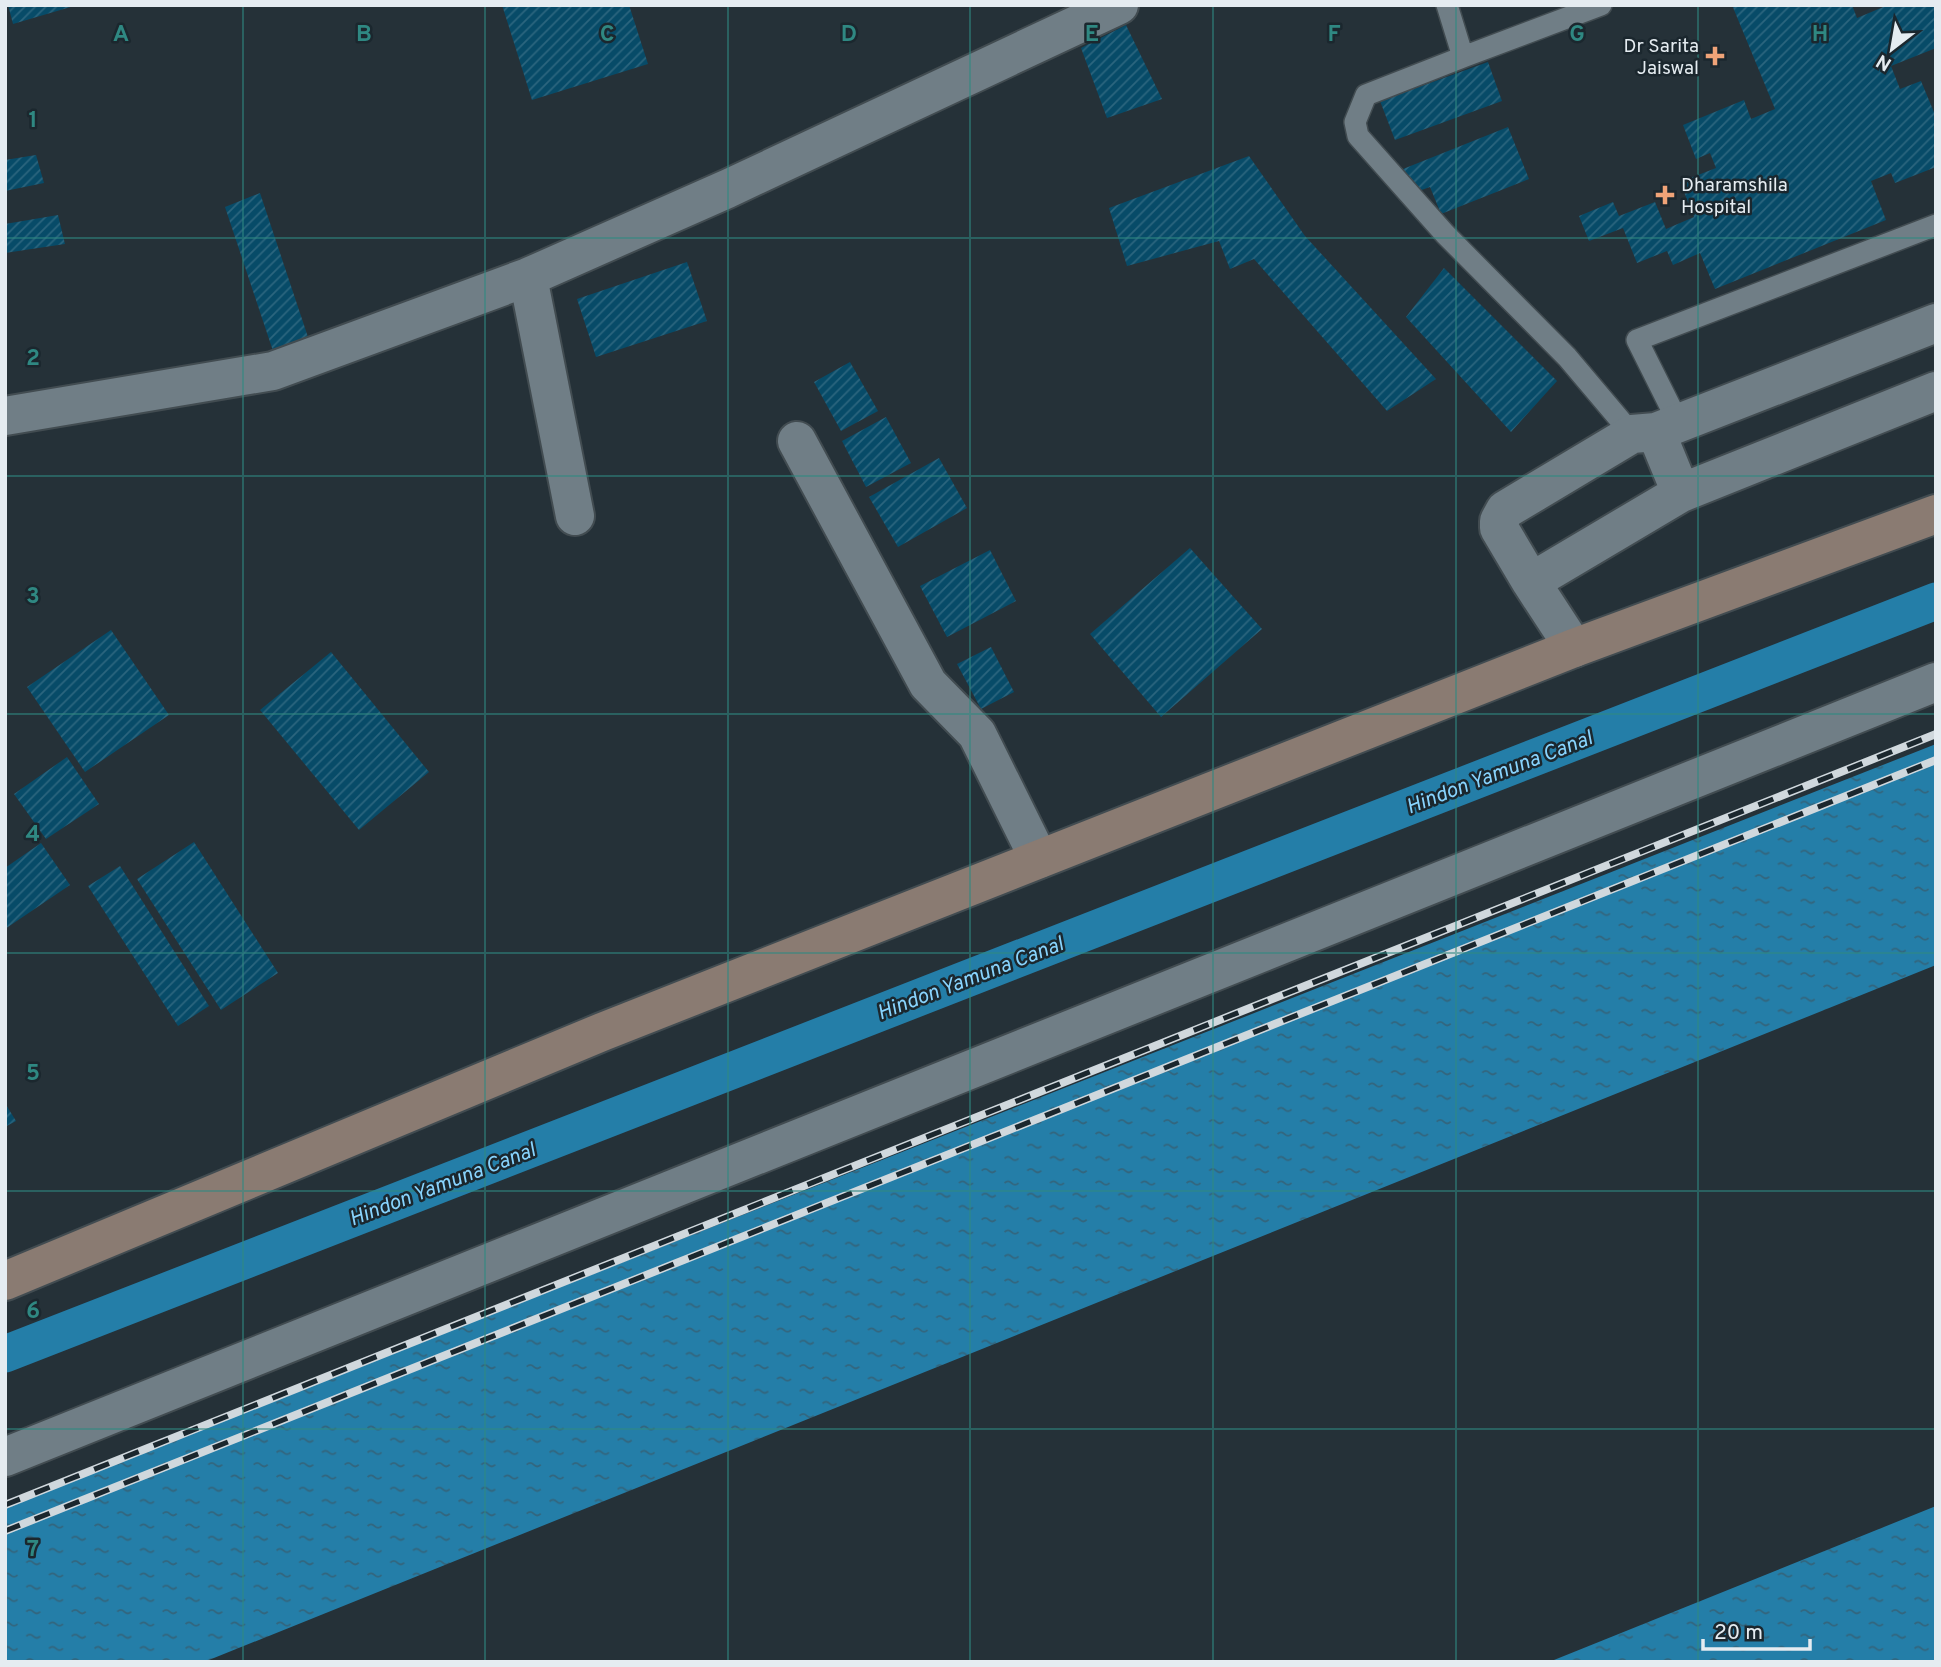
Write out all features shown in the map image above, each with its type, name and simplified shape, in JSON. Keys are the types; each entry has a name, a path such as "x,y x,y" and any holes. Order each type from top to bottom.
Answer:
{"street":[{"path":"5,416 273,371 528,278 727,189 1118,5"},
{"path":"528,278 575,516"},
{"path":"1574,648 1499,528 1501,515 1655,430 1936,323"},
{"path":"1531,582 1681,493 1936,391"},
{"path":"1655,430 1681,493"},
{"path":"797,440 928,684 977,734 1039,859"},
{"path":"5,1281 602,1032 1574,648 1936,514"},
{"path":"5,1457 1936,682"}],"lane":[{"path":"1447,5 1463,57"},
{"path":"1601,5 1366,95 1355,121 1358,136 1445,234 1567,356 1655,430"},
{"path":"1655,430 1637,340 1936,225"}],"water":[{"path":"1936,744 1936,965 204,1662 5,1662 5,1506"},
{"path":"1936,1506 1936,1662 1549,1662"}],"building":[{"path":"8,5 74,5 74,6 13,24"},
{"path":"502,5 629,5 648,64 532,100"},
{"path":"1732,5 1852,5 1857,18 1888,5 1936,5 1936,48 1891,66 1900,89 1921,81 1936,117 1936,167 1895,183 1891,173 1871,181 1886,220 1715,289 1700,253 1673,265 1667,251 1637,263 1623,228 1589,241 1579,216 1613,202 1619,216 1655,202 1666,229 1694,217 1680,182 1716,168 1710,153 1696,159 1683,125 1744,100 1751,119 1775,109"},
{"path":"1126,25 1162,99 1107,118 1081,48"},
{"path":"1488,62 1502,101 1395,140 1380,101"},
{"path":"1508,127 1529,179 1441,214 1430,187 1413,193 1403,169"},
{"path":"36,155 44,183 5,191 5,160"},
{"path":"1249,156 1305,236 1436,379 1387,411 1254,259 1230,269 1219,241 1127,266 1109,208"},
{"path":"260,193 314,355 278,366 225,207"},
{"path":"58,215 65,244 5,253 5,224"},
{"path":"687,262 707,321 596,357 577,299"},
{"path":"1444,268 1557,381 1511,432 1406,317"},
{"path":"850,362 878,411 841,431 814,382"},
{"path":"886,417 911,463 866,487 842,441"},
{"path":"939,458 967,508 898,547 869,497"},
{"path":"1190,548 1262,629 1161,717 1090,634"},
{"path":"990,550 1016,601 947,637 920,586"},
{"path":"111,630 169,715 85,772 27,687"},
{"path":"991,647 1014,692 981,709 957,664"},
{"path":"331,652 429,772 359,830 260,710"},
{"path":"67,757 99,804 46,839 14,794"},
{"path":"194,842 278,973 221,1010 137,879"},
{"path":"41,843 70,885 5,929 5,868"},
{"path":"120,866 209,1006 178,1026 88,886"},
{"path":"5,1103 16,1121 5,1127"}],"waterway":[{"name":"Hindon Yamuna Canal","path":"5,1354 1936,601"}],"railway":[{"path":"5,1505 1936,734"},
{"path":"5,1531 1936,760"}],"place":[{"name":"Dr Sarita Jaiswal","path":"1715,56"},
{"name":"Dharamshila Hospital","path":"1665,195"}]}
